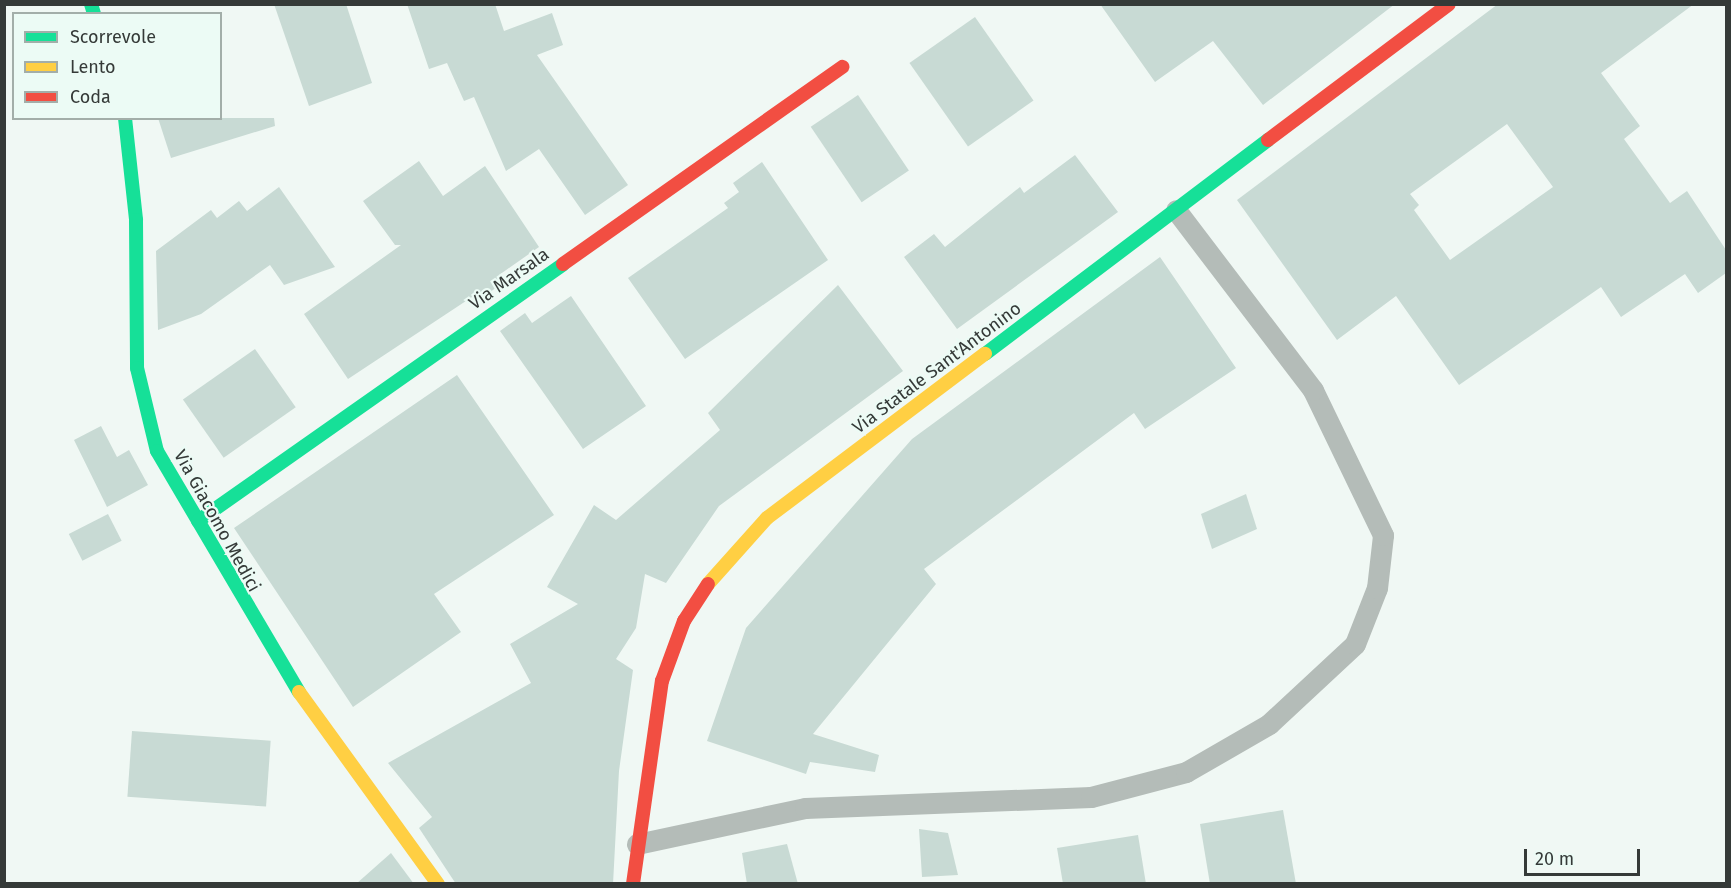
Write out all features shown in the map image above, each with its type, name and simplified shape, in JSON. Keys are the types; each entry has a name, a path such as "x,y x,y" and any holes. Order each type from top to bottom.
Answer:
{"street":[{"name":"Via Statale Sant'Antonino","path":"633,884 652,727 671,650 722,563 767,518 1449,4"},
{"name":"Via Marsala","path":"198,521 842,67"},
{"name":"Via Giacomo Medici","path":"125,120 136,220 140,395 157,451 318,725 438,884"}],"lane":[{"path":"637,844 805,808 1091,797 1186,772 1269,724 1355,644 1377,588 1383,535 1313,390 1176,210"}],"building":[{"path":"274,4 346,4 372,83 309,106"},
{"path":"407,4 495,4 504,31 552,13 563,45 537,55 628,185 585,215 539,149 506,171 474,97 464,101 447,63 429,69"},
{"path":"1100,4 1395,4 1263,105 1213,41 1155,82"},
{"path":"1498,4 1694,4 1601,73 1640,126 1624,139 1670,203 1687,191 1726,250 1726,273 1698,293 1685,274 1621,317 1601,287 1459,385 1396,296 1337,340 1237,200","holes":["1507,124 1553,187 1450,260 1414,210 1419,205 1410,194"]},
{"path":"975,17 1034,101 968,146 909,63"},
{"path":"858,95 909,170 862,202 811,127"},
{"path":"274,118 275,126 171,158 159,120"},
{"path":"1075,155 1118,212 957,329 904,257 934,234 945,247 1020,187 1024,193"},
{"path":"419,161 443,196 485,166 539,247 499,275 504,282 479,300 475,295 348,379 304,314 401,245 395,245 363,201"},
{"path":"762,162 828,260 685,359 628,278 728,208 724,203 739,192 733,183"},
{"path":"279,187 335,267 284,285 270,265 201,314 158,330 156,251 211,210 217,218 239,201 247,211"},
{"path":"1160,257 1236,368 1145,429 1134,413 924,569 936,584 813,734 879,755 875,772 810,762 806,774 707,741 746,628 912,439"},
{"path":"838,285 903,371 719,506 666,583 645,574 636,628 616,659 633,670 619,771 613,884 456,884 419,828 432,817 388,763 531,683 510,644 578,604 547,587 594,505 616,520 720,430 708,413"},
{"path":"571,296 646,406 583,449 500,331 525,313 532,323"},
{"path":"255,349 296,407 224,458 183,399"},
{"path":"457,375 554,515 434,594 461,632 353,707 234,528"},
{"path":"101,426 117,457 129,450 148,485 107,507 74,440"},
{"path":"1246,494 1257,529 1212,549 1201,514"},
{"path":"108,514 122,541 82,561 69,534"},
{"path":"132,731 271,741 266,807 127,797"},
{"path":"1283,810 1296,884 1210,884 1200,824"},
{"path":"919,829 948,833 958,875 922,877"},
{"path":"1138,835 1146,884 1063,884 1057,848"},
{"path":"787,844 798,884 747,884 742,853"},
{"path":"391,853 414,884 356,884"}],"traffic: fast":[{"path":"91,4 93,12"},
{"path":"125,120 136,220 137,368 157,451 299,692"},
{"path":"985,354 1268,140"},
{"path":"198,521 563,264"}],"traffic: slow":[{"path":"708,584 767,518 985,354"},
{"path":"299,692 438,884"}],"traffic: jam":[{"path":"1268,140 1449,4"},
{"path":"563,264 842,67"},
{"path":"633,884 662,681 684,621 708,584"}]}
